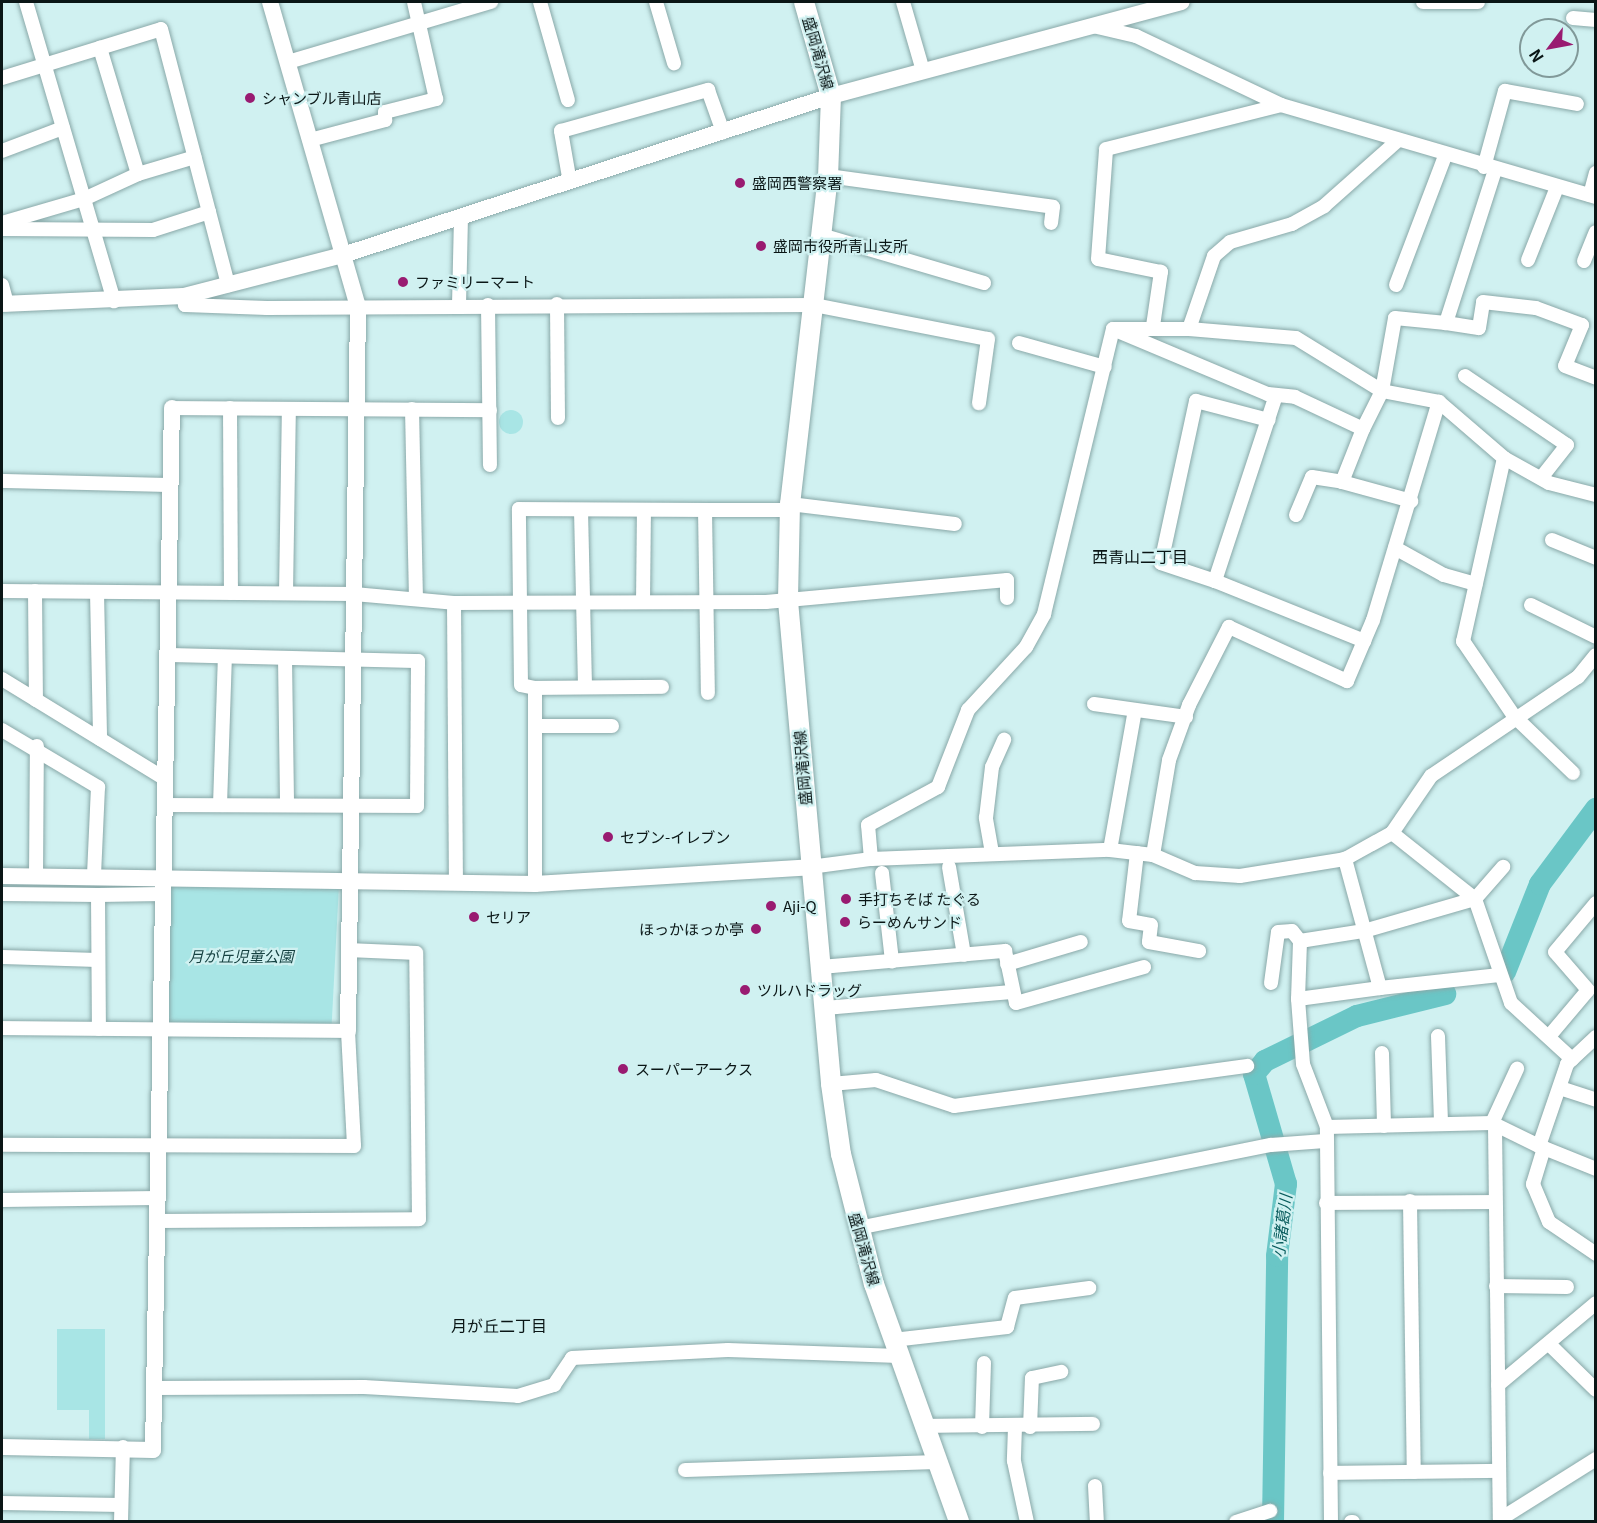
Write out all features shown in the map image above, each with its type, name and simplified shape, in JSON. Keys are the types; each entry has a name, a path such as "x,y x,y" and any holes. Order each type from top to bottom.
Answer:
{"main road":[{"name":"盛岡滝沢線","path":"804,2 831,96 828,176 790,507 788,600 831,1084 858,1228 896,1348 958,1521"}],"street":[{"path":"26,2 114,301"},
{"path":"2,1145 354,1146 348,1031 358,306 270,2"},
{"path":"310,140 385,120 385,112 436,99 414,2"},
{"path":"288,62 491,2"},
{"path":"540,2 568,100"},
{"path":"656,2 674,63"},
{"path":"903,2 923,71"},
{"path":"2,285 4,304 114,301 184,296 343,255 831,96 1182,2"},
{"path":"1423,2 1478,2"},
{"path":"1579,19 1596,20"},
{"path":"1091,26 1136,36 1281,105 1396,142 1593,196 1596,173"},
{"path":"2,78 161,29 228,285"},
{"path":"100,48 138,174"},
{"path":"569,177 561,131 708,90 723,132"},
{"path":"1446,323 1490,169 1505,91 1577,104"},
{"path":"1153,326 1161,272 1098,259 1106,149 1281,105"},
{"path":"2,151 63,128"},
{"path":"1189,329 1214,256 1230,242 1292,224 1324,206 1396,142"},
{"path":"1396,285 1445,156"},
{"path":"2,223 84,200 138,174 195,157"},
{"path":"828,176 1053,207 1051,223"},
{"path":"1528,260 1557,187"},
{"path":"2,229 94,234 153,231 209,212"},
{"path":"459,305 461,217"},
{"path":"1584,261 1596,232"},
{"path":"822,235 984,283"},
{"path":"184,296 185,305 814,305 988,339 979,403"},
{"path":"1342,482 1363,429 1382,391 1395,318 1479,328 1483,302 1536,308 1582,325 1565,366 1596,378"},
{"path":"557,304 558,418"},
{"path":"488,305 490,465"},
{"path":"1113,329 1153,326 1296,338 1382,391 1438,402 1504,458 1541,478 1596,495"},
{"path":"871,859 868,825 938,787 968,710 1026,647 1044,614 1113,329"},
{"path":"1113,329 1276,395 1296,397 1363,429"},
{"path":"1019,343 1105,367"},
{"path":"1465,376 1567,445 1541,478"},
{"path":"1215,581 1276,395"},
{"path":"1269,420 1196,401 1161,563 1215,581 1364,641"},
{"path":"1153,855 1169,760 1186,717 1229,627 1347,681 1364,641 1411,501 1438,402"},
{"path":"2,1447 123,1447 153,1450 172,408 490,410"},
{"path":"230,408 231,593"},
{"path":"286,593 289,409"},
{"path":"412,409 416,598"},
{"path":"1504,458 1463,641 1514,716 1573,773"},
{"path":"1296,515 1312,477 1342,482 1411,501"},
{"path":"2,481 171,486"},
{"path":"662,687 536,688 521,685 519,509 705,510 790,507 955,524"},
{"path":"580,510 585,687"},
{"path":"643,602 644,510"},
{"path":"705,510 708,693"},
{"path":"1552,540 1596,558"},
{"path":"1395,548 1444,575 1476,584"},
{"path":"2,591 354,594 454,603 706,602 788,600 1007,580 1007,598"},
{"path":"35,591 36,700"},
{"path":"97,592 100,740"},
{"path":"454,603 456,881"},
{"path":"1531,605 1596,637"},
{"path":"2,876 349,878 536,884 810,867 871,859 1110,850 1153,855 1196,873 1240,876 1346,859 1392,833 1431,776 1514,716 1578,677 1596,655"},
{"path":"165,805 417,806 418,661 167,656"},
{"path":"220,805 225,657"},
{"path":"285,658 287,805"},
{"path":"2,679 165,779"},
{"path":"536,688 536,884"},
{"path":"1094,704 1186,717"},
{"path":"1110,850 1135,710"},
{"path":"536,726 612,726"},
{"path":"2,730 37,746 98,787 94,876"},
{"path":"992,853 986,818 992,767 1004,740"},
{"path":"36,876 37,746"},
{"path":"1392,833 1475,899 1510,1003 1551,1034 1572,1059"},
{"path":"1137,853 1129,921 1151,925 1149,942 1199,951"},
{"path":"1346,859 1380,988"},
{"path":"949,867 964,955"},
{"path":"1300,941 1364,931 1475,899 1503,867"},
{"path":"882,873 892,961"},
{"path":"2,894 163,894"},
{"path":"98,895 99,1029"},
{"path":"1551,1034 1588,990 1555,952 1596,903"},
{"path":"1271,983 1278,932 1292,932 1300,941 1298,999 1300,1045 1327,1127 1325,1141 1330,1521"},
{"path":"1007,964 1081,942"},
{"path":"157,1221 419,1220 416,953 349,950"},
{"path":"821,967 1005,951 1011,992 1016,1003 1144,967"},
{"path":"2,957 98,960"},
{"path":"1298,999 1499,975"},
{"path":"825,1008 1011,992"},
{"path":"2,1028 348,1031"},
{"path":"1438,1036 1441,1124"},
{"path":"1596,1037 1572,1059 1541,1147 1533,1184 1549,1222 1596,1254"},
{"path":"1382,1053 1384,1125"},
{"path":"831,1084 876,1080 954,1106 1247,1066"},
{"path":"1501,1520 1494,1125 1517,1069"},
{"path":"1560,1088 1596,1100"},
{"path":"1327,1127 1494,1125 1596,1169"},
{"path":"858,1228 1277,1144 1325,1141"},
{"path":"2,1200 157,1198"},
{"path":"1410,1201 1414,1472"},
{"path":"1326,1203 1495,1202"},
{"path":"1496,1286 1567,1287"},
{"path":"154,1388 364,1387 518,1396 554,1385 572,1359 729,1350 896,1348 1008,1328 1015,1298 1089,1288"},
{"path":"1498,1385 1550,1346 1595,1304"},
{"path":"1550,1346 1596,1390"},
{"path":"982,1427 984,1363"},
{"path":"1030,1427 1032,1378 1060,1372"},
{"path":"925,1426 1030,1427 1093,1424"},
{"path":"1016,1427 1014,1461 1027,1521"},
{"path":"121,1521 123,1447"},
{"path":"1501,1520 1596,1459"},
{"path":"685,1470 938,1462"},
{"path":"1330,1473 1499,1471"},
{"path":"1095,1486 1097,1521"},
{"path":"2,1503 121,1505"},
{"path":"1236,1521 1270,1511"}],"green space":[{"path":"511,410 520,413 523,422 520,431 511,434 502,431 499,422 502,413"},
{"name":"月が丘児童公園","path":"168,880 339,889 331,1038 160,1029"},
{"path":"57,1329 105,1329 105,1439 89,1439 89,1410 57,1410"}],"waterway":[{"name":"小諸葛川","path":"1505,972 1540,884 1596,809"},
{"name":"小諸葛川","path":"1273,1522 1277,1256 1286,1184 1254,1074 1265,1061 1357,1016 1445,994"}],"place":[{"name":"シャンブル青山店","path":"250,98"},
{"name":"盛岡西警察署","path":"740,183"},
{"name":"盛岡市役所青山支所","path":"761,246"},
{"name":"ファミリーマート","path":"403,282"},
{"name":"セブン-イレブン","path":"608,837"},
{"name":"手打ちそば たぐる","path":"846,899"},
{"name":"Aji-Q","path":"771,906"},
{"name":"セリア","path":"474,917"},
{"name":"らーめんサンド","path":"845,922"},
{"name":"ほっかほっか亭","path":"756,929"},
{"name":"ツルハドラッグ","path":"745,990"},
{"name":"スーパーアークス","path":"623,1069"}],"district":[{"name":"西青山二丁目","path":"1140,556"},
{"name":"月が丘二丁目","path":"499,1325"}]}
